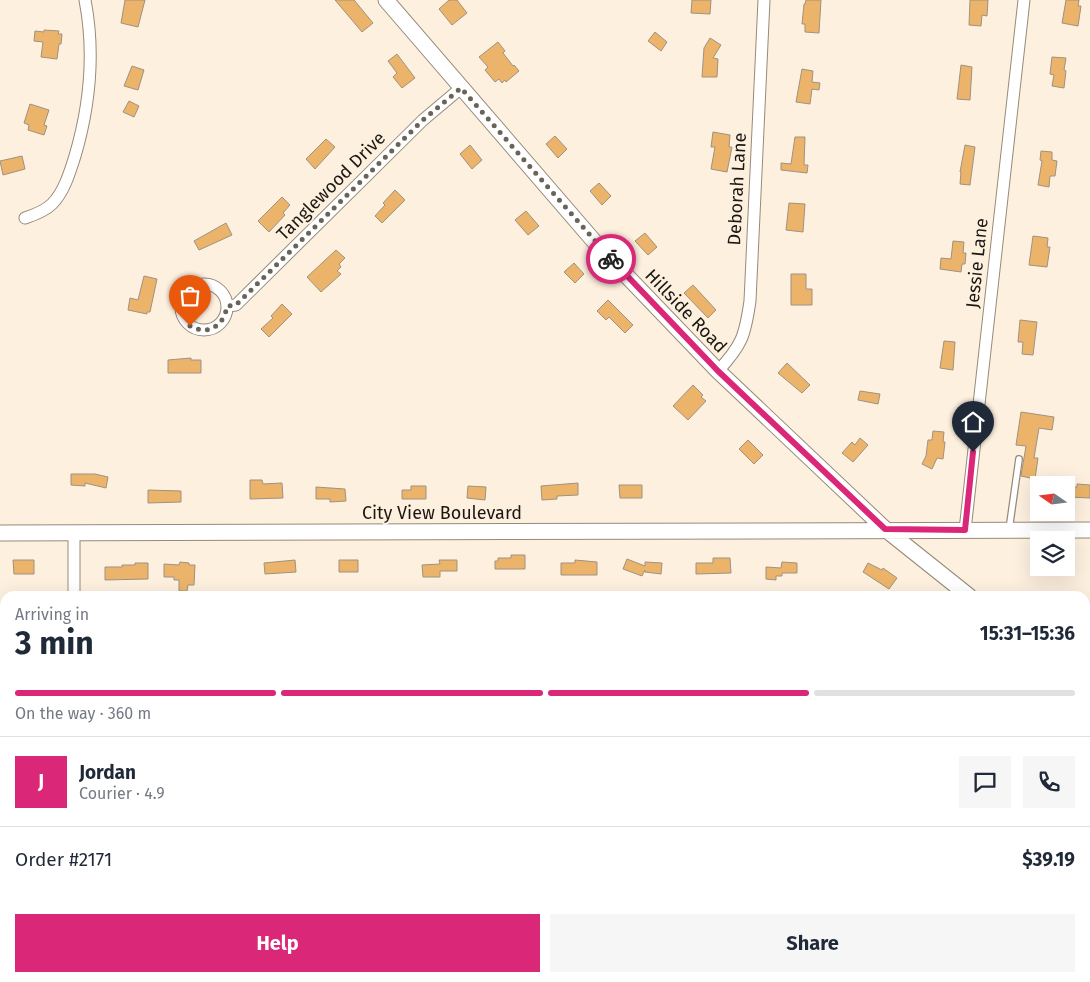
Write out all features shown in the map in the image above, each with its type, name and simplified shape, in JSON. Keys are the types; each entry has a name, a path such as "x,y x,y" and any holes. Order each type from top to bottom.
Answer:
{"street":[{"path":"25,218 51,205 61,192 71,170 81,136 87,107 90,68 90,30 85,0"},
{"name":"Hillside Road","path":"386,0 599,247 718,371 885,529 963,591"},
{"name":"Deborah Lane","path":"718,371 735,352 741,342 750,301 764,0"},
{"name":"Jessie Lane","path":"965,530 1024,0"},
{"name":"Tanglewood Drive","path":"227,306 236,305 423,120 461,88"},
{"path":"208,285 221,292 227,306 223,320 218,326 204,331 196,330 190,326 181,314 180,306 182,298 192,287 208,285"},
{"name":"City View Boulevard","path":"0,533 885,529 1090,530"},
{"path":"74,534 74,591"}],"lane":[{"path":"1008,530 1019,459"}],"building":[{"path":"125,0 145,0 138,27 121,23"},
{"path":"335,0 354,0 373,23 362,32"},
{"path":"449,0 457,0 467,13 452,25 439,9"},
{"path":"692,0 711,0 710,14 691,13"},
{"path":"806,0 821,0 819,33 805,32 805,24 802,24"},
{"path":"970,0 988,0 987,16 982,15 981,26 969,25"},
{"path":"1066,0 1079,0 1078,6 1081,6 1078,26 1062,23"},
{"path":"44,30 59,31 58,34 62,34 57,59 41,57 43,42 34,41 35,31 44,32"},
{"path":"655,32 667,42 661,51 648,41"},
{"path":"710,38 721,45 713,58 718,59 717,77 702,77 704,48"},
{"path":"498,42 505,51 503,53 519,71 502,83 499,79 495,82 485,70 488,67 479,57"},
{"path":"397,54 415,78 402,88 393,77 397,73 388,61"},
{"path":"1052,57 1066,58 1064,88 1052,86 1054,75 1050,74"},
{"path":"961,65 972,67 970,100 957,99"},
{"path":"132,66 144,70 138,90 124,86"},
{"path":"802,69 813,71 812,82 820,83 819,90 812,89 810,104 796,102"},
{"path":"129,101 139,106 134,117 123,112"},
{"path":"30,104 49,110 44,125 47,126 44,135 28,130 29,125 24,123"},
{"path":"713,132 730,135 729,147 732,147 727,172 711,169 715,147 711,147"},
{"path":"555,136 567,149 558,158 546,144"},
{"path":"795,137 805,137 804,165 808,165 807,173 781,170 781,163 791,164"},
{"path":"326,139 335,147 315,169 306,159"},
{"path":"470,145 482,160 472,169 460,154"},
{"path":"965,145 975,147 970,185 960,184 960,172"},
{"path":"1041,151 1052,152 1052,160 1057,161 1055,176 1050,176 1049,187 1038,185 1042,161 1040,160"},
{"path":"22,156 25,169 3,175 0,161"},
{"path":"599,183 611,196 602,205 590,191"},
{"path":"395,190 405,200 382,223 375,216 385,205 383,203"},
{"path":"282,197 290,205 283,213 285,215 269,232 258,221"},
{"path":"789,203 805,204 803,232 786,230"},
{"path":"526,211 539,226 528,235 515,220"},
{"path":"226,223 232,235 199,250 194,241"},
{"path":"645,233 657,247 648,255 635,241"},
{"path":"1033,236 1048,238 1047,247 1050,247 1047,267 1029,265"},
{"path":"953,241 964,242 965,264 962,264 961,272 940,269 941,258 951,259"},
{"path":"336,250 345,258 339,264 341,267 337,271 341,274 321,292 307,277"},
{"path":"574,263 584,274 575,283 564,272"},
{"path":"791,274 806,274 806,289 812,289 812,305 791,305"},
{"path":"144,276 157,279 150,312 147,312 147,314 128,310 130,298 138,300"},
{"path":"693,285 716,310 708,318 684,293"},
{"path":"608,300 633,325 625,333 609,317 606,320 597,311"},
{"path":"282,304 292,314 269,337 261,329 273,318 271,316"},
{"path":"1020,320 1037,322 1033,355 1022,354 1023,342 1018,342"},
{"path":"944,341 955,342 953,370 940,368"},
{"path":"191,358 191,360 201,360 201,373 168,373 168,360"},
{"path":"787,363 810,385 802,393 778,373"},
{"path":"693,385 706,401 688,420 673,406"},
{"path":"860,391 880,394 878,404 858,400"},
{"path":"1021,412 1054,417 1052,430 1039,428 1034,458 1038,458 1035,476 1030,476 1030,478 1021,476 1026,446 1016,445"},
{"path":"933,431 944,432 943,442 945,442 943,459 937,458 932,469 922,464 926,456 928,440 932,440"},
{"path":"860,438 868,445 853,462 842,453 852,442 855,445"},
{"path":"748,440 763,455 754,464 739,449"},
{"path":"71,474 95,474 108,477 106,488 85,483 85,486 71,485"},
{"path":"250,480 262,480 263,484 282,483 283,498 250,499"},
{"path":"578,483 578,495 557,496 557,499 542,500 541,486"},
{"path":"1077,484 1090,485 1090,498 1075,497 1075,487 1077,487"},
{"path":"619,485 642,485 642,498 620,498"},
{"path":"411,486 426,486 426,499 402,499 402,490 411,490"},
{"path":"468,486 486,487 485,500 467,498"},
{"path":"316,487 345,489 346,501 330,502 330,499 316,499"},
{"path":"148,490 181,491 181,502 148,503"},
{"path":"511,555 525,555 525,569 495,569 495,561 498,561 498,558 511,558"},
{"path":"713,558 730,558 731,573 696,574 696,563 713,563"},
{"path":"627,559 645,566 645,562 662,563 661,574 645,572 645,570 642,576 623,569"},
{"path":"13,560 34,560 34,574 14,574"},
{"path":"295,560 296,572 265,574 264,563"},
{"path":"339,560 358,560 358,572 339,572"},
{"path":"439,560 457,560 457,571 440,571 440,577 423,577 422,565 440,564"},
{"path":"575,560 597,562 597,575 561,575 561,563 575,563"},
{"path":"180,562 195,565 194,585 188,585 187,591 179,591 179,580 174,580 174,577 164,577 164,564 179,565"},
{"path":"782,562 797,563 797,573 782,573 782,576 776,576 776,580 766,579 766,567 781,568"},
{"path":"135,563 148,563 148,579 105,580 105,567 122,567 122,565 135,565"},
{"path":"868,563 882,570 883,568 897,578 889,589 863,572"}],"way so far":[{"path":"190,326 196,330 204,331 218,326 226,314 227,306 236,305 423,120 461,88 611,259"}],"route":[{"path":"611,259 718,371 885,529 965,530 973,452"}]}
